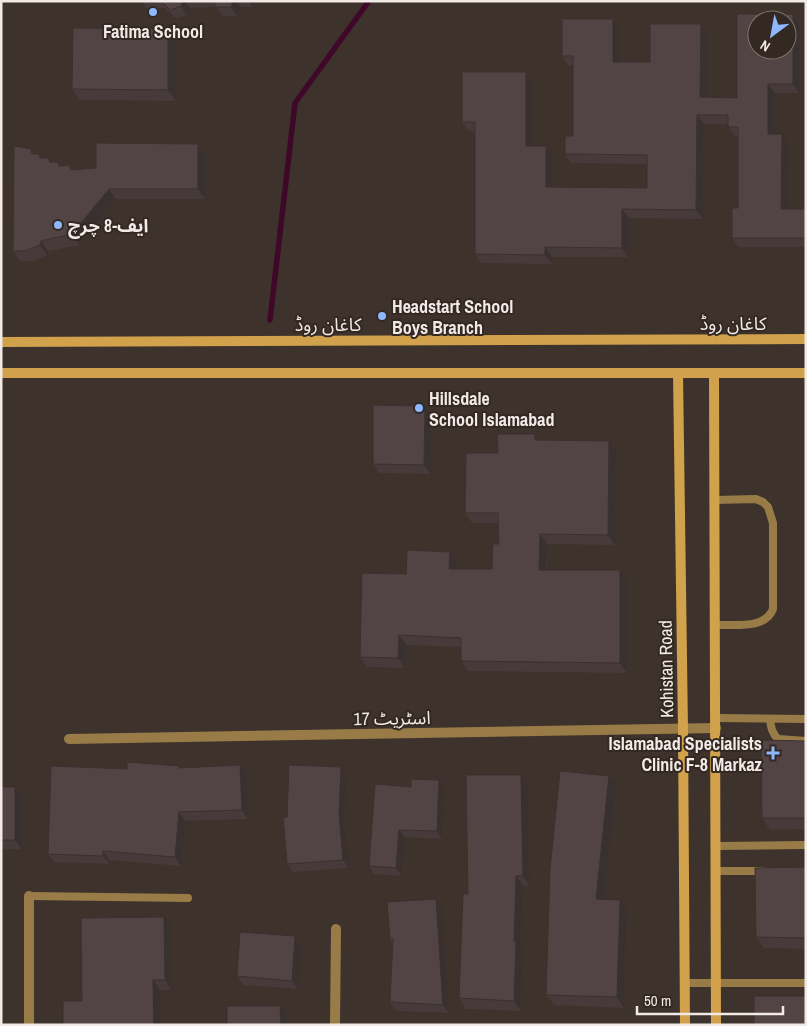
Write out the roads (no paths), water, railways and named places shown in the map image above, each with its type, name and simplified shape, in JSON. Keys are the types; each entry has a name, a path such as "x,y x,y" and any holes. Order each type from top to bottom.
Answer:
{"street":[{"name":"کاغان روڈ","path":"1,342 806,339"},
{"path":"1,372 806,373"},
{"name":"Kohistan Road","path":"678,373 685,1025"},
{"path":"714,373 716,1025"},
{"name":"اسٹریٹ 17","path":"69,739 683,729 716,723"},
{"path":"29,896 29,1025"},
{"path":"335,1025 336,928"}],"lane":[{"path":"715,500 756,500 763,502 772,515 773,523 773,609 770,615 763,621 754,624 715,625"},
{"path":"716,723 770,719 806,720"},
{"path":"770,719 771,728 778,739 806,741"},
{"path":"716,846 806,845"},
{"path":"716,872 776,871"},
{"path":"29,896 188,898"},
{"path":"685,983 806,983"}],"waterway":[{"path":"270,320 295,103 369,1"}],"place":[{"name":"Fatima School","path":"153,12"},
{"name":"ایف-8 چرچ","path":"58,225"},
{"name":"Headstart School Boys Branch","path":"382,316"},
{"name":"Hillsdale School Islamabad","path":"419,408"},
{"name":"Islamabad Specialists Clinic F-8 Markaz","path":"773,753"}]}
